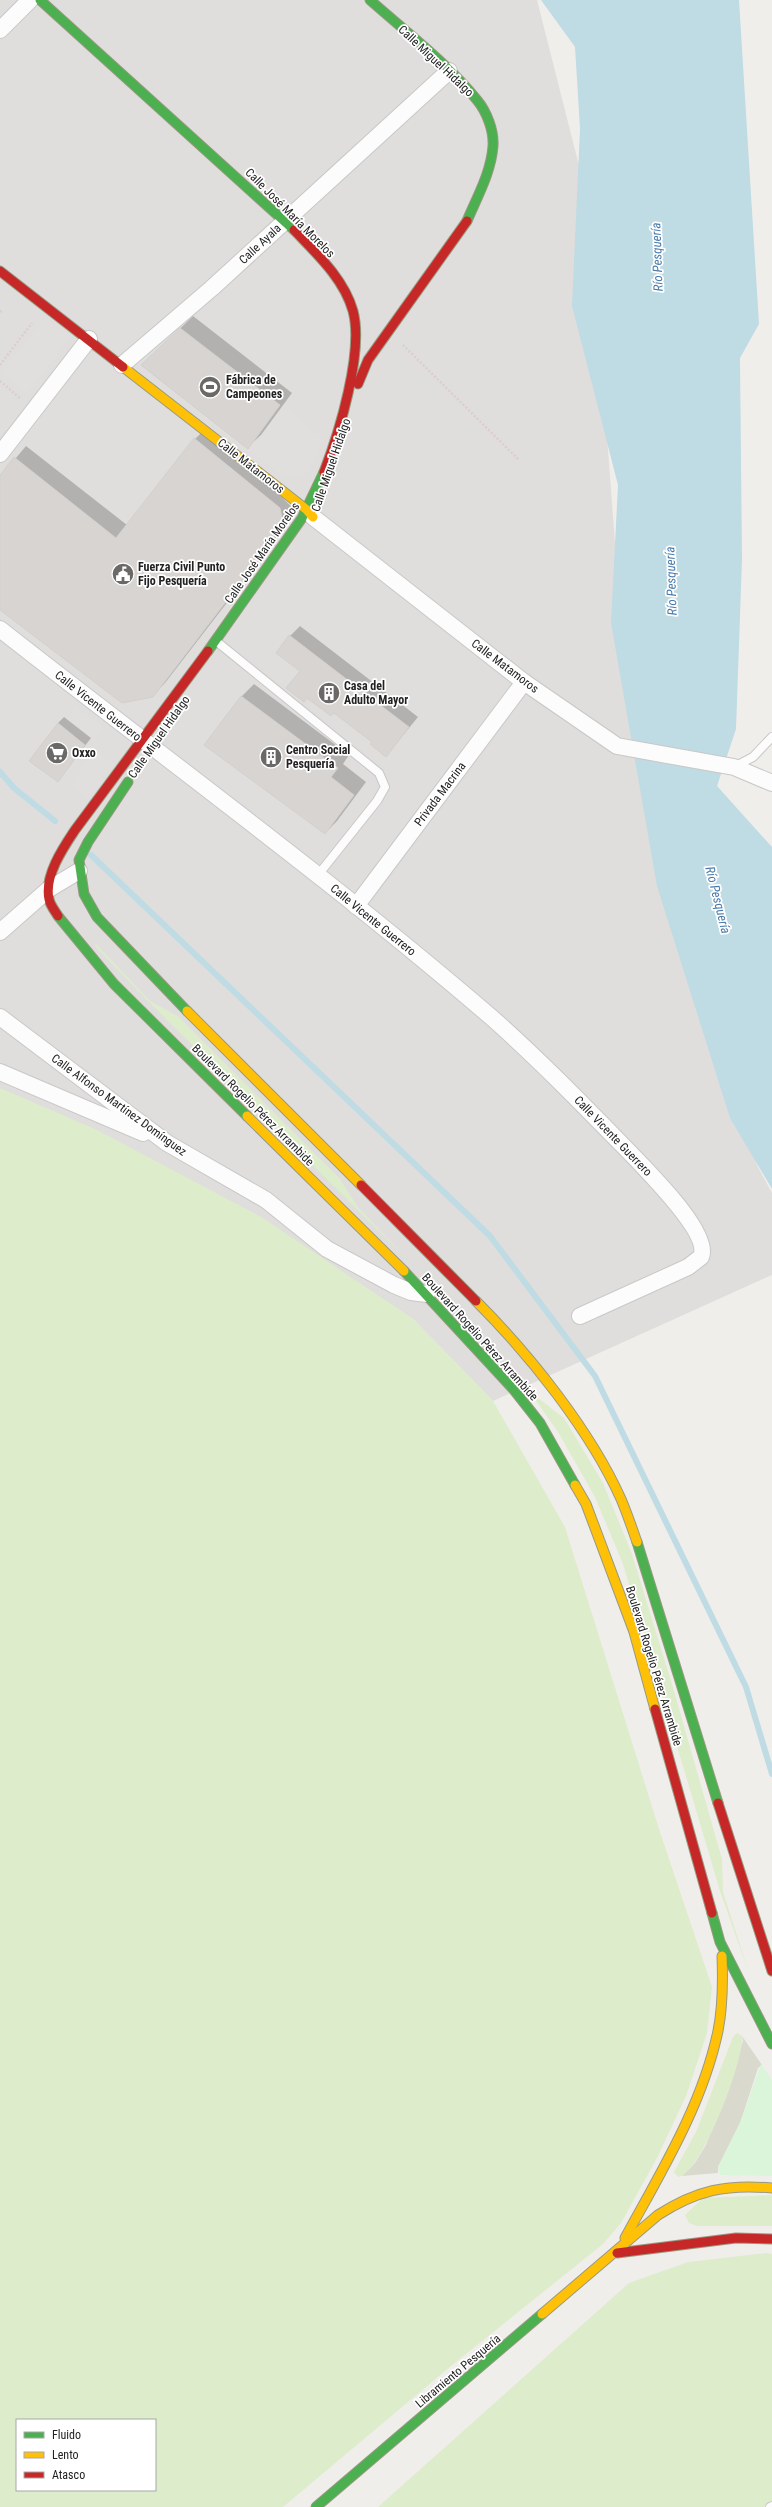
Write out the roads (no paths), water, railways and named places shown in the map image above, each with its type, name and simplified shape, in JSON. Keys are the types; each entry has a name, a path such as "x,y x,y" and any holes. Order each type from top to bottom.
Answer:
{"main road":[{"name":"Calle José María Morelos","path":"40,0 285,221 334,275 347,298 355,325 355,358 349,387 334,441 310,513 215,640 149,746 75,830 56,860 49,889"},
{"name":"Calle Miguel Hidalgo","path":"298,542 345,430 360,378 368,360 466,222 491,163 493,144 489,121 478,101 449,71 370,0"},
{"name":"Calle Matamoros","path":"0,271 310,513"},
{"name":"Calle Miguel Hidalgo","path":"79,871 79,860 88,842 134,773"},
{"name":"Boulevard Rogelio Pérez Arrambide","path":"79,871 89,904 118,940 447,1276 503,1328 532,1363 591,1443 621,1499 644,1560 731,1847 772,1971"},
{"name":"Boulevard Rogelio Pérez Arrambide","path":"49,889 49,900 60,921 110,979 430,1292 514,1390 540,1423 586,1504 634,1632 720,1942 772,2044"},
{"path":"617,2253 677,2140 712,2053 720,2021 725,1990 720,1942"},
{"name":"Libramiento Pesquería","path":"316,2507 617,2253 658,2215 679,2201 702,2190 725,2187 772,2188"},
{"path":"617,2253 736,2238 772,2239"}],"street":[{"path":"0,30 30,0"},
{"name":"Calle Ayala","path":"122,365 212,288 449,71"},
{"path":"0,454 89,339"},
{"name":"Calle Matamoros","path":"310,513 524,682 617,746 734,767"},
{"name":"Calle Vicente Guerrero","path":"0,629 149,746 318,875 492,1018 594,1115 665,1190 701,1240 703,1252 697,1261 688,1267 580,1316"},
{"name":"Privada Macrina","path":"356,906 524,682"},
{"path":"734,767 772,783"},
{"path":"0,932 49,889 79,871"},
{"name":"Calle Alfonso Martínez Domínguez","path":"0,1017 167,1143 266,1200 331,1252 394,1285 411,1292 430,1292"},
{"path":"0,1072 167,1143"}],"lane":[{"path":"215,640 379,773 385,787 377,800 318,875"},
{"path":"734,767 753,757 772,737"}],"water":[{"name":"Río Pesquería","path":"541,0 739,0 759,324 740,358 742,559 736,729 717,786 772,847 772,1189 730,1118 657,886 611,623 618,485 572,306 580,129 575,47"}],"waterway":[{"path":"0,772 14,788 55,821"},
{"path":"91,855 490,1236 595,1376 746,1687 772,1774"}],"place":[{"name":"Fábrica de Campeones","path":"210,387"},
{"name":"Fuerza Civil Punto Fijo Pesquería","path":"123,574"},
{"name":"Casa del Adulto Mayor","path":"329,693"},
{"name":"Oxxo","path":"57,753"},
{"name":"Centro Social Pesquería","path":"271,757"}]}
